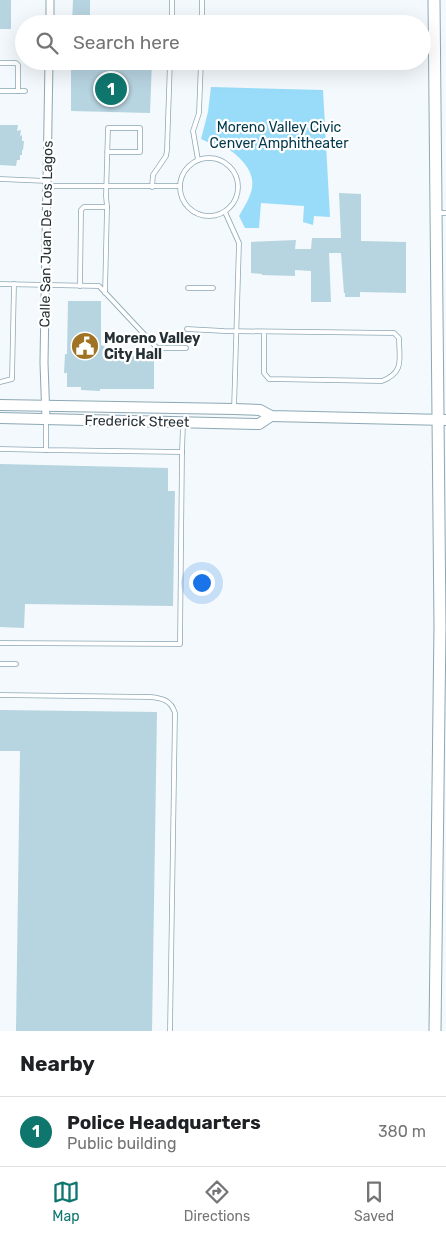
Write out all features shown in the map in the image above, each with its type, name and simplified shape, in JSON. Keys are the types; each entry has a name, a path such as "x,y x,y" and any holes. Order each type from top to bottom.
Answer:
{"main road":[{"path":"434,0 441,213 443,626 435,1031"},
{"name":"Frederick Street","path":"0,405 234,408 260,410 271,416 442,420"},
{"path":"143,422 147,418 155,416 226,416 234,408"},
{"name":"Frederick Street","path":"0,418 260,424 271,416"}],"street":[{"path":"50,0 50,15"},
{"name":"Calle San Juan De Los Lagos","path":"46,419 44,363 49,70"}],"lane":[{"path":"172,0 172,15"},
{"path":"202,0 202,15"},
{"path":"0,63 15,64"},
{"path":"18,70 18,91"},
{"path":"152,187 153,175 162,162 167,150 170,70"},
{"path":"198,160 193,131 199,113 201,70"},
{"path":"0,91 25,91"},
{"path":"105,293 106,186 107,152 108,128 140,128 140,152 107,152"},
{"path":"209,158 220,160 230,167 236,176 238,188 236,199 225,212 208,217 197,214 188,208 182,198 180,186 182,176 188,166 198,160 209,158"},
{"path":"0,180 106,186 180,186"},
{"path":"80,286 82,210 84,207 107,207"},
{"path":"225,212 239,243 238,332 234,408"},
{"path":"0,284 99,286 157,348 186,348"},
{"path":"0,382 12,379 14,284"},
{"path":"188,288 214,288"},
{"path":"187,329 238,332 264,332 394,333 399,338 398,370 392,377 382,381 269,379 264,373 264,332"},
{"path":"46,419 46,450"},
{"path":"0,642 180,644 183,422"},
{"path":"0,449 182,452"},
{"path":"0,664 16,664"},
{"path":"0,695 150,697 161,698 173,706 175,713 176,759 170,1031"}],"green space":[{"name":"Moreno Valley Civic Cenver Amphitheater","path":"211,87 323,90 330,217 314,216 313,225 303,222 304,206 261,203 259,228 245,228 239,216 252,190 252,177 249,170 242,160 232,152 201,139 208,112"}],"building":[{"path":"0,0 11,0 11,29 0,29"},
{"path":"73,0 90,0 90,15 72,15"},
{"path":"71,70 152,70 150,113 71,111"},
{"path":"0,125 18,125 17,131 21,130 20,136 22,135 22,141 24,141 23,150 16,166 0,165"},
{"path":"339,193 361,194 361,241 406,242 406,293 360,292 360,297 345,297 341,253 329,253 331,302 311,302 311,271 295,270 295,276 251,273 251,242 296,240 295,249 311,249 312,238 341,238"},
{"name":"Moreno Valley City Hall","path":"68,301 101,301 101,345 108,348 110,356 154,356 154,389 100,389 100,391 81,390 81,387 67,387 67,373 64,373 65,354 67,354"},
{"path":"0,464 168,468 168,491 175,491 173,606 25,604 24,628 0,627"},
{"path":"0,710 157,712 152,1031 16,1031 20,751 0,751"}],"place":[{"name":"Police Headquarters","path":"111,89"},
{"name":"Moreno Valley City Hall","path":"85,346"}]}
